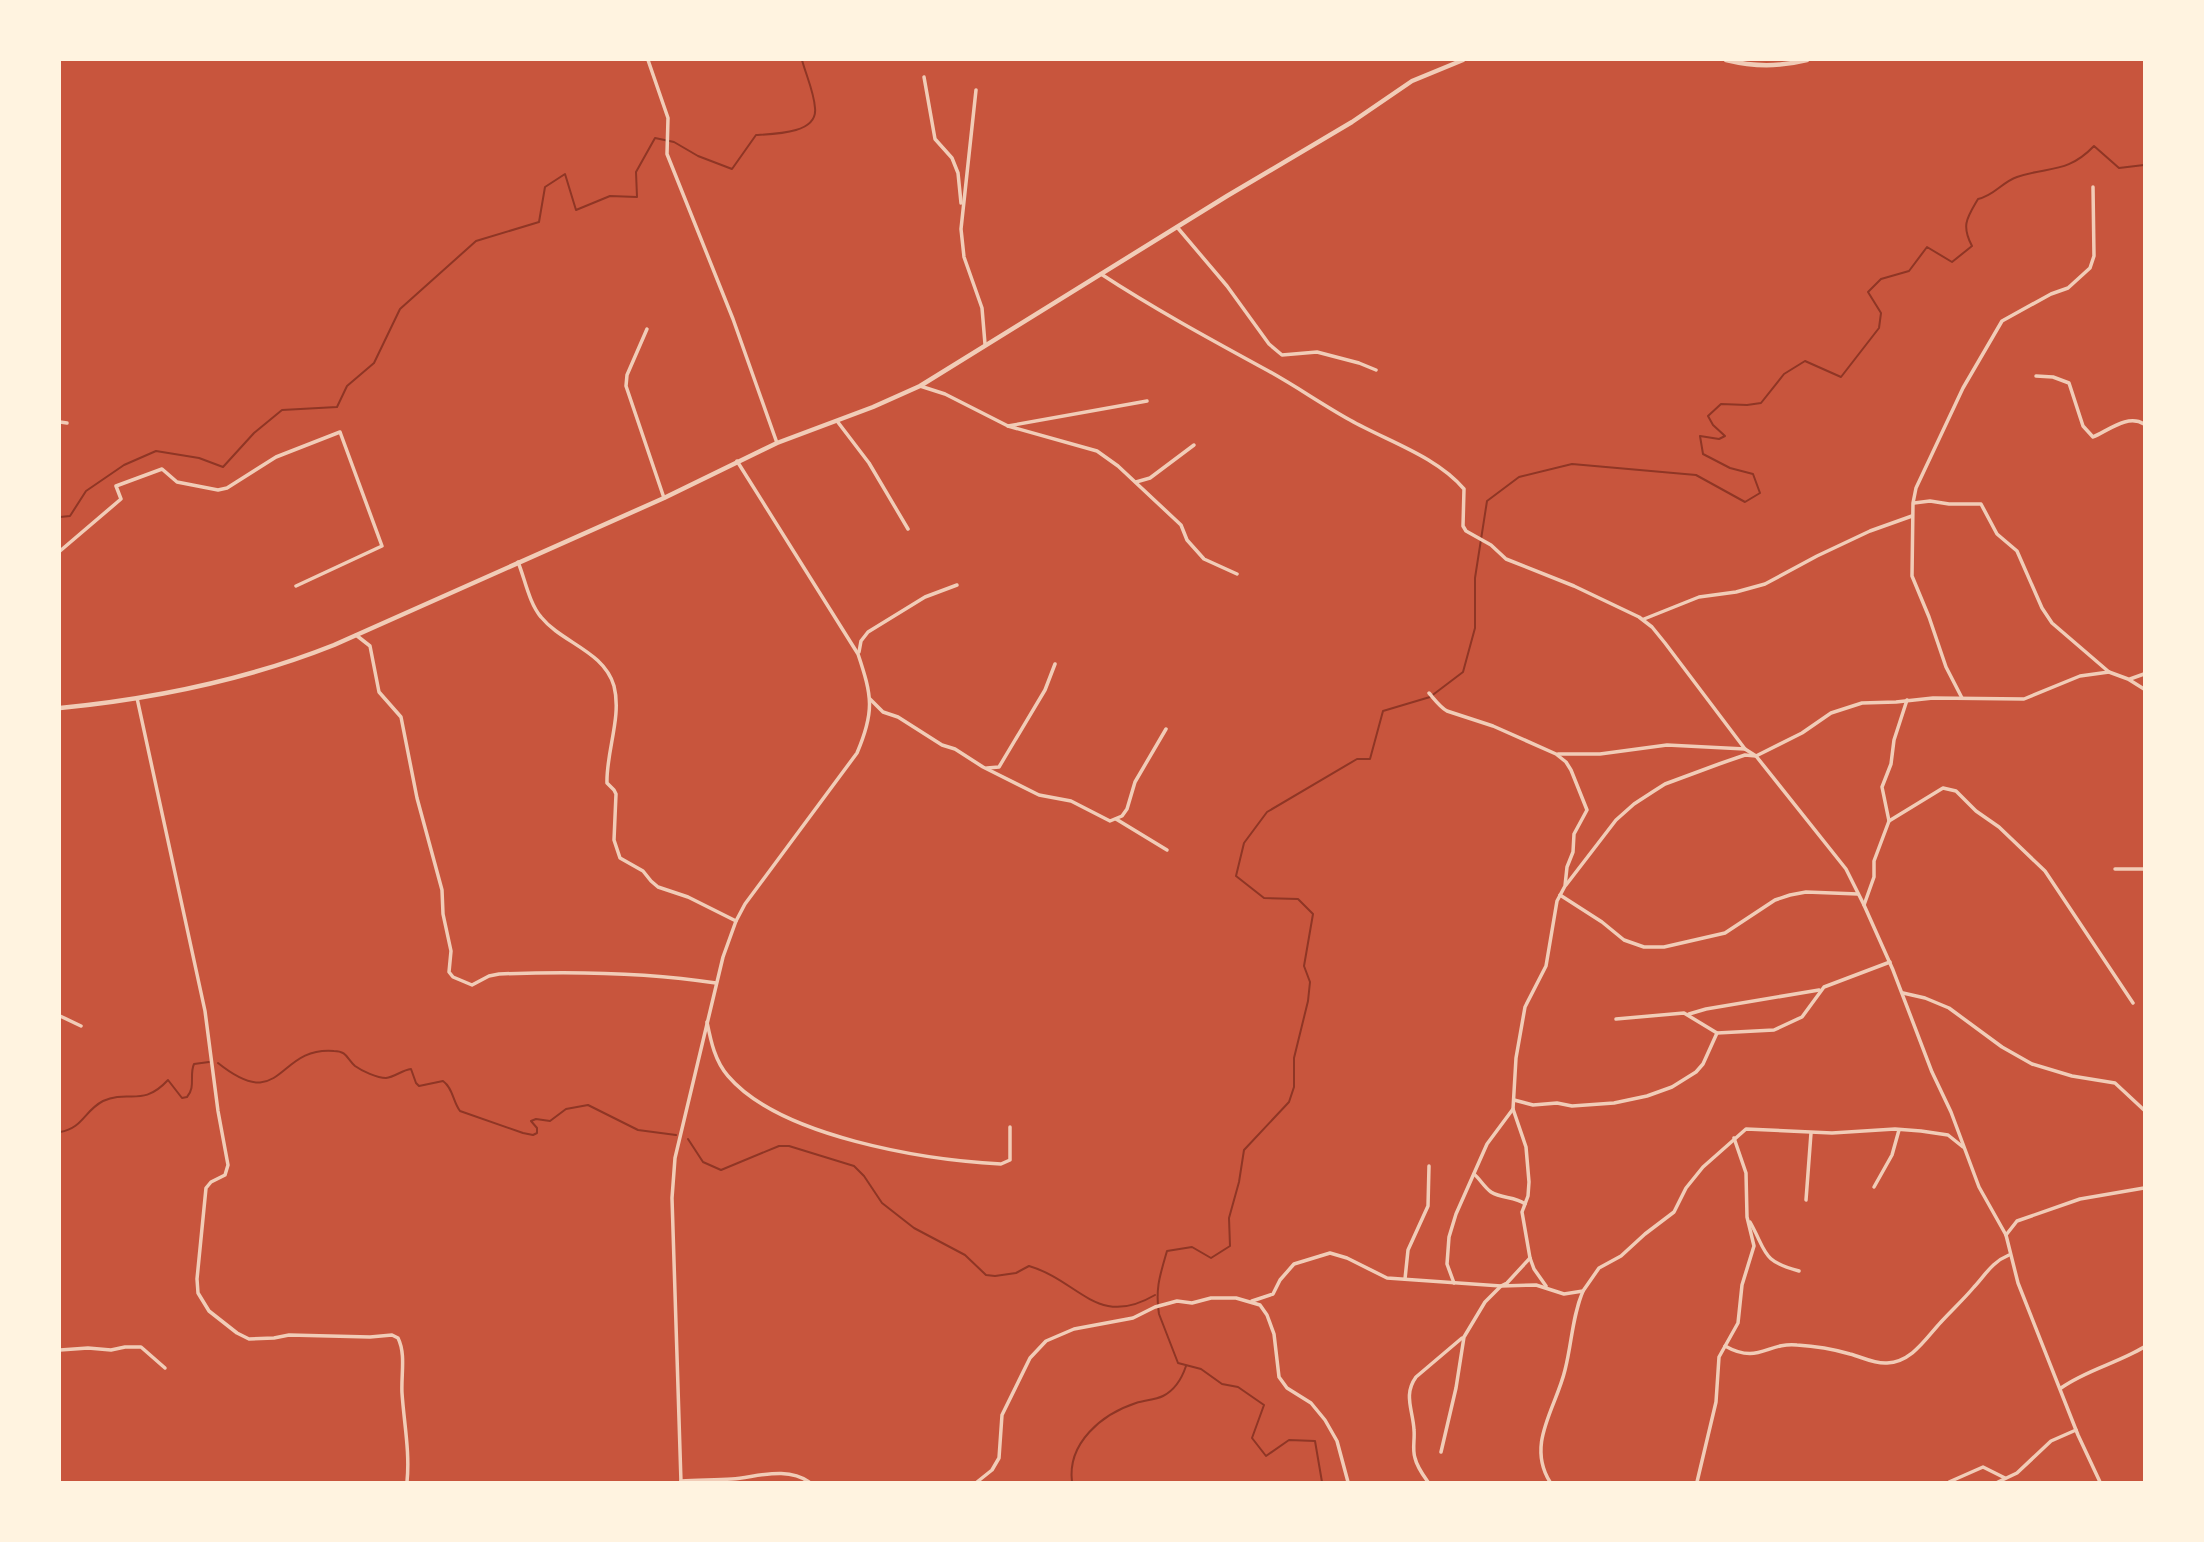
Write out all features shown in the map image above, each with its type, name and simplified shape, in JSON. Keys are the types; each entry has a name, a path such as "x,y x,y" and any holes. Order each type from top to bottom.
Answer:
{"street":[{"path":"648,60 668,118 667,154 733,319 777,443"},
{"path":"60,708 187,690 289,663 664,498 777,443 835,419 873,407 919,386 1352,122 1412,81 1463,60"},
{"path":"1726,60 1757,67 1807,60"},
{"path":"925,77 935,139 952,158 962,208"},
{"path":"976,90 962,208 962,248 982,308 985,344"},
{"path":"1962,698 1946,667 1912,576 1913,503 1916,488 1963,388 2002,321 2051,294 2068,288 2090,268 2094,256 2093,187"},
{"path":"1177,227 1227,286 1269,344 1282,355 1317,352 1376,370"},
{"path":"1101,274 1155,308 1279,376 1316,401 1454,478 1464,489 1463,526 1468,535 1491,545 1506,559 1574,586 1639,617 1646,619 1699,597 1736,592 1765,584 1870,531 1913,516"},
{"path":"648,330 627,375 626,386 664,498"},
{"path":"2036,376 2053,377 2069,383 2083,426 2093,437 2128,420 2144,424"},
{"path":"919,386 945,394 1008,426 1097,451 1136,482 1181,525 1187,540 1204,559 1237,574"},
{"path":"1008,426 1147,401"},
{"path":"835,419 869,464 908,529"},
{"path":"60,422 67,423"},
{"path":"60,551 121,499 116,486 162,469 177,482 218,491 276,457 340,432 382,546 296,586"},
{"path":"1136,482 1150,478 1194,445"},
{"path":"737,461 858,654 868,682 869,725 857,752 745,904 736,921 707,1020 680,1132 672,1198 679,1455 681,1482 768,1474 797,1475 809,1482"},
{"path":"1913,503 1930,500 1981,504 1997,534 2017,551 2042,608 2052,623 2109,673 2144,689"},
{"path":"519,562 538,614 555,631 585,649 604,668 613,684 615,714 607,783 616,794 614,840 620,858 643,871 658,887 688,897 736,921"},
{"path":"858,654 861,641 868,632 925,597 957,585"},
{"path":"1639,617 1658,635 1745,749 1756,756 1846,869 1903,993 1931,1072 1951,1112 1979,1187 2006,1235 2018,1283 2100,1482"},
{"path":"356,635 370,646 379,692 401,717 420,810 442,890 443,914 451,951 449,972 453,977 473,985 499,974 583,971 631,973 717,983"},
{"path":"985,768 999,767 1045,690 1055,664"},
{"path":"1548,1288 1534,1269 1530,1258 1522,1212 1529,1182 1527,1157 1513,1109 1521,1021 1531,993 1543,976 1560,895 1616,820 1665,783 1745,755 1756,756 1802,733 1831,713 1863,703 1962,698 2024,699 2080,676 2109,673"},
{"path":"2127,679 2144,674"},
{"path":"1429,693 1447,711 1493,726 1556,754 1566,762 1587,810 1574,834 1574,847 1567,867 1565,886"},
{"path":"869,697 883,712 898,717 985,768 1039,795 1071,801 1110,821 1122,816 1127,808 1135,782 1166,729"},
{"path":"137,698 205,1011 228,1165 225,1175 211,1182 206,1188 198,1293 216,1318 249,1339 289,1335 392,1335 398,1338 408,1436 407,1482"},
{"path":"1864,905 1874,877 1874,861 1889,821 1882,787 1891,764 1894,740 1907,700"},
{"path":"1556,754 1600,754 1667,745 1745,749"},
{"path":"1889,821 1942,789 1956,791 2045,871 2133,1003"},
{"path":"1116,819 1167,850"},
{"path":"2115,869 2144,869"},
{"path":"1560,895 1624,940 1644,947 1664,947 1726,933 1775,900 1790,895 1806,892 1858,894"},
{"path":"1688,1014 1717,1033 1763,1032 1781,1028 1802,1017 1821,990 1830,984 1889,962"},
{"path":"1616,1018 1688,1014 1821,990"},
{"path":"1903,993 1949,1008 2002,1047 2032,1064 2059,1073 2115,1083 2144,1110"},
{"path":"60,1016 81,1026"},
{"path":"707,1020 711,1042 728,1076 752,1097 797,1124 926,1158 1002,1164 1010,1160 1010,1127"},
{"path":"1513,1100 1533,1105 1557,1103 1572,1106 1614,1103 1647,1096 1690,1077 1703,1063 1717,1033"},
{"path":"1454,1283 1447,1264 1449,1237 1456,1214 1487,1144 1513,1109"},
{"path":"1550,1482 1540,1462 1541,1446 1552,1404 1565,1372 1574,1320 1583,1291 1598,1268 1621,1256 1674,1212 1686,1188 1703,1167 1734,1138 1746,1129 1811,1133 1899,1129 1948,1135 1964,1147"},
{"path":"1874,1187 1892,1155 1899,1129"},
{"path":"1806,1200 1811,1133"},
{"path":"1697,1482 1714,1415 1719,1357 1738,1322 1742,1285 1754,1247 1747,1217 1746,1173 1734,1138"},
{"path":"1405,1279 1408,1250 1427,1206 1429,1166"},
{"path":"1474,1174 1490,1191 1499,1196 1518,1199 1525,1204"},
{"path":"2006,1235 2017,1222 2080,1199 2144,1188"},
{"path":"1747,1217 1765,1254 1772,1262 1799,1271"},
{"path":"1252,1301 1273,1294 1280,1280 1294,1264 1330,1253 1347,1258 1387,1278 1501,1286 1536,1285 1564,1294 1583,1291"},
{"path":"1724,1345 1742,1354 1758,1353 1792,1344 1851,1354 1874,1362 1900,1360 1927,1339 1973,1289 1989,1267 2009,1255"},
{"path":"1428,1482 1415,1460 1413,1450 1414,1427 1408,1395 1411,1384 1464,1336 1480,1309 1530,1258"},
{"path":"978,1482 992,1470 999,1458 1002,1415 1030,1358 1046,1341 1074,1329 1133,1318 1155,1307 1177,1301 1192,1303 1211,1298 1236,1298 1260,1305 1274,1334 1279,1377 1287,1388 1311,1403 1325,1420 1337,1441 1348,1482"},
{"path":"1441,1452 1456,1388 1464,1336"},
{"path":"2061,1388 2072,1380 2144,1347"},
{"path":"60,1350 141,1348 165,1368"},
{"path":"1998,1482 2017,1474 2051,1441 2076,1429"},
{"path":"1949,1482 1983,1467 2005,1478"}],"waterway":[{"path":"60,517 70,516 86,491 124,465 156,451 199,458 223,467 254,433 282,410 337,407 347,386 374,363 400,309 476,241 539,222 545,187 565,174 576,210 610,196 637,197 636,172 655,138 674,142 698,156 732,169 756,135 802,128 814,117 815,108 802,60"},
{"path":"1322,1482 1315,1441 1289,1440 1266,1456 1252,1438 1264,1405 1238,1387 1222,1384 1201,1369 1178,1363 1159,1314 1159,1282 1167,1251 1192,1247 1211,1258 1230,1246 1229,1218 1244,1150 1289,1102 1294,1087 1294,1058 1308,1001 1310,982 1304,966 1313,914 1298,899 1264,898 1236,876 1244,843 1267,812 1357,759 1370,759 1383,711 1430,697 1463,672 1475,628 1475,578 1487,501 1519,477 1572,464 1696,475 1745,502 1760,493 1753,474 1730,468 1703,454 1700,436 1719,439 1725,436 1708,416 1721,404 1761,403 1784,374 1805,361 1841,377 1879,328 1881,313 1868,292 1881,279 1909,271 1927,247 1952,262 1972,246 1966,227 1978,199 1989,195 2012,179 2066,165 2094,146 2119,168 2144,165"},
{"path":"218,1063 239,1077 255,1082 268,1081 301,1058 315,1052 338,1051 358,1068 378,1077 386,1078 411,1069 419,1086 443,1081 449,1087 460,1111 523,1133 537,1133 537,1128 531,1121 550,1121 566,1109 588,1105 638,1130 676,1135"},
{"path":"60,1132 74,1127 103,1101 143,1096 168,1080 182,1098 187,1097 191,1089 194,1064 209,1062"},
{"path":"688,1139 703,1162 721,1170 779,1146 789,1146 854,1166 882,1203 914,1228 965,1255 986,1275 1016,1273 1029,1266 1047,1273 1089,1299 1118,1307 1135,1304 1155,1295"},
{"path":"1072,1482 1075,1455 1089,1432 1111,1414 1167,1393 1177,1383 1186,1366"}]}
